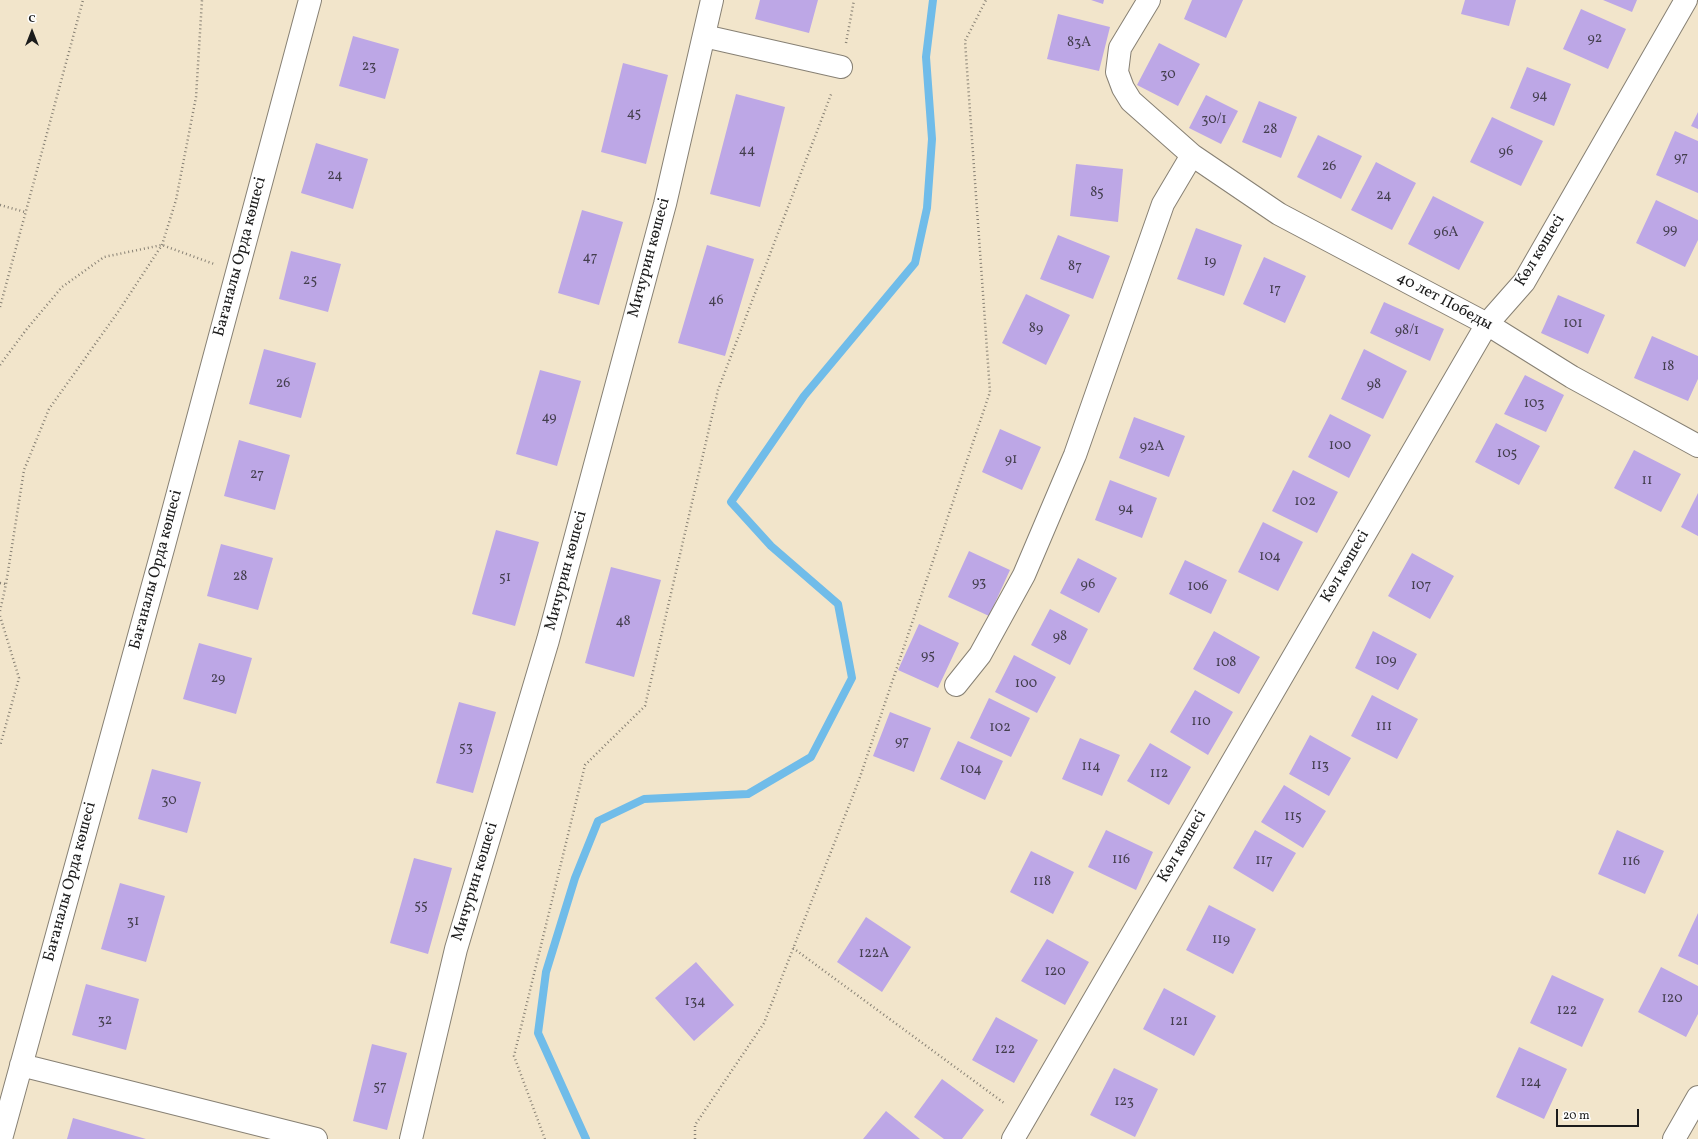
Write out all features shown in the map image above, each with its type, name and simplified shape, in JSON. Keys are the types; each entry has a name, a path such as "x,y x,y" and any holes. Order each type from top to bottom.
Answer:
{"street":[{"name":"Бағаналы Орда көшесі","path":"1,1139 310,0"},
{"name":"Мичурин көшесі","path":"411,1139 456,949 550,632 664,204 712,0"},
{"name":"40 лет Победы","path":"1149,0 1120,48 1117,72 1123,88 1131,101 1192,155 1279,214 1487,324 1572,377 1698,446"},
{"name":"Көл көшесі","path":"1013,1139 1487,324 1524,282 1686,0"},
{"path":"704,36 842,67"},
{"path":"956,685 980,655 1024,575 1075,455 1163,204 1192,155"},
{"path":"21,1065 291,1136 316,1139"},
{"path":"1674,1139 1698,1097"}],"path":[{"path":"0,307 83,0"},
{"path":"0,611 6,584 24,470 49,409 118,312 162,245 176,200 196,97 202,0"},
{"path":"545,1139 514,1056 585,765 644,706 718,390 842,67 854,0"},
{"path":"695,1139 695,1125 764,1023 859,780 990,392 965,41 986,0"},
{"path":"0,205 25,212"},
{"path":"0,365 26,330 62,287 104,257 162,245 237,273"},
{"path":"0,584 6,584"},
{"path":"0,616 19,678 0,746"},
{"path":"793,948 1025,1119"}],"building":[{"path":"760,0 818,0 809,33 755,19"},
{"path":"1091,0 1104,0 1103,4"},
{"path":"1192,0 1243,0 1226,38 1184,19"},
{"path":"1465,0 1516,0 1509,26 1461,14"},
{"path":"1603,0 1637,0 1632,12"},
{"path":"1581,9 1626,29 1608,69 1563,49"},
{"path":"1058,14 1110,27 1099,71 1047,59"},
{"path":"353,36 399,49 385,99 339,86"},
{"path":"1159,43 1200,64 1178,106 1137,85"},
{"path":"623,63 668,75 646,164 601,152"},
{"path":"1527,67 1571,84 1554,126 1510,108"},
{"path":"736,94 785,107 760,207 710,194"},
{"path":"1206,95 1238,111 1221,144 1189,128"},
{"path":"1259,101 1297,117 1281,158 1242,142"},
{"path":"1698,112 1698,129 1691,126"},
{"path":"1492,117 1543,141 1521,186 1470,162"},
{"path":"1675,131 1698,141 1698,193 1656,175"},
{"path":"1318,135 1362,156 1341,199 1297,177"},
{"path":"316,143 368,159 353,209 301,193"},
{"path":"1376,162 1416,183 1392,230 1351,210"},
{"path":"1076,164 1123,169 1118,222 1070,216"},
{"path":"1433,196 1484,222 1459,270 1408,244"},
{"path":"1656,200 1698,220 1698,240 1685,267 1636,243"},
{"path":"582,210 623,222 599,305 558,293"},
{"path":"1196,228 1242,245 1224,296 1177,279"},
{"path":"1058,235 1110,256 1093,299 1040,279"},
{"path":"707,245 754,259 725,356 678,343"},
{"path":"291,251 341,264 328,312 279,299"},
{"path":"1264,257 1306,276 1285,323 1243,304"},
{"path":"1026,294 1070,315 1046,365 1002,343"},
{"path":"1558,295 1605,315 1588,354 1541,333"},
{"path":"1384,302 1444,329 1430,361 1370,333"},
{"path":"1652,336 1698,356 1698,379 1688,401 1634,378"},
{"path":"264,349 316,363 301,418 249,404"},
{"path":"1364,349 1407,371 1383,419 1341,399"},
{"path":"540,370 581,381 557,466 516,454"},
{"path":"1525,375 1564,395 1546,432 1504,414"},
{"path":"1330,414 1371,435 1349,478 1308,457"},
{"path":"1134,417 1185,436 1169,477 1119,458"},
{"path":"1496,423 1540,446 1519,485 1475,462"},
{"path":"1000,429 1041,447 1022,490 982,472"},
{"path":"239,440 290,455 275,510 224,496"},
{"path":"1634,450 1681,474 1661,512 1614,488"},
{"path":"1293,470 1338,492 1317,533 1272,511"},
{"path":"1110,480 1157,498 1142,538 1095,520"},
{"path":"1698,493 1698,536 1681,527"},
{"path":"1263,522 1303,542 1278,591 1238,572"},
{"path":"496,530 539,542 515,626 472,614"},
{"path":"221,544 273,558 258,610 207,596"},
{"path":"969,551 1010,570 989,616 948,597"},
{"path":"1412,553 1454,576 1430,619 1388,596"},
{"path":"1078,558 1117,578 1099,613 1060,593"},
{"path":"1185,560 1227,580 1211,614 1169,594"},
{"path":"611,567 661,580 634,677 585,663"},
{"path":"1050,609 1088,629 1070,665 1031,645"},
{"path":"919,624 959,643 938,688 898,670"},
{"path":"1214,631 1260,657 1239,694 1193,669"},
{"path":"1373,631 1417,654 1398,690 1355,668"},
{"path":"199,643 252,658 236,714 183,699"},
{"path":"1014,655 1056,677 1037,713 995,692"},
{"path":"1195,690 1233,712 1208,755 1170,732"},
{"path":"1372,695 1418,719 1397,759 1351,736"},
{"path":"989,698 1030,718 1011,757 970,738"},
{"path":"459,702 496,712 473,793 436,783"},
{"path":"890,712 931,728 914,772 873,756"},
{"path":"1310,735 1351,758 1329,796 1289,774"},
{"path":"1080,738 1120,755 1102,796 1062,779"},
{"path":"958,741 1003,761 985,800 940,779"},
{"path":"1150,743 1191,767 1169,805 1127,781"},
{"path":"152,769 201,782 187,833 138,819"},
{"path":"1284,785 1326,811 1303,848 1261,822"},
{"path":"1106,830 1153,852 1136,890 1088,867"},
{"path":"1255,830 1296,853 1273,892 1233,868"},
{"path":"1617,830 1664,851 1645,894 1598,874"},
{"path":"1031,851 1074,872 1053,914 1010,892"},
{"path":"414,858 452,868 428,954 390,943"},
{"path":"120,883 165,896 146,962 101,949"},
{"path":"1209,905 1256,929 1233,974 1186,950"},
{"path":"1698,913 1698,965 1678,956"},
{"path":"866,917 911,947 882,992 837,962"},
{"path":"1047,939 1089,962 1065,1005 1021,981"},
{"path":"696,962 734,1005 694,1041 655,998"},
{"path":"1661,967 1698,986 1698,1014 1686,1037 1638,1012"},
{"path":"1552,975 1604,999 1582,1047 1530,1023"},
{"path":"86,984 139,999 126,1050 72,1035"},
{"path":"1164,988 1216,1016 1194,1056 1143,1029"},
{"path":"996,1017 1038,1040 1014,1083 972,1060"},
{"path":"372,1044 407,1053 387,1130 353,1121"},
{"path":"1519,1047 1567,1069 1544,1119 1496,1097"},
{"path":"1114,1068 1158,1089 1135,1137 1090,1115"},
{"path":"942,1079 984,1110 962,1139 944,1139 914,1117"},
{"path":"886,1111 920,1139 863,1139"},
{"path":"73,1118 146,1139 67,1139"}],"waterway":[{"path":"586,1139 538,1033 546,972 575,878 598,821 644,799 748,794 811,757 852,678 838,604 771,546 731,502 804,396 915,263 927,208 932,139 926,57 933,0"}]}
